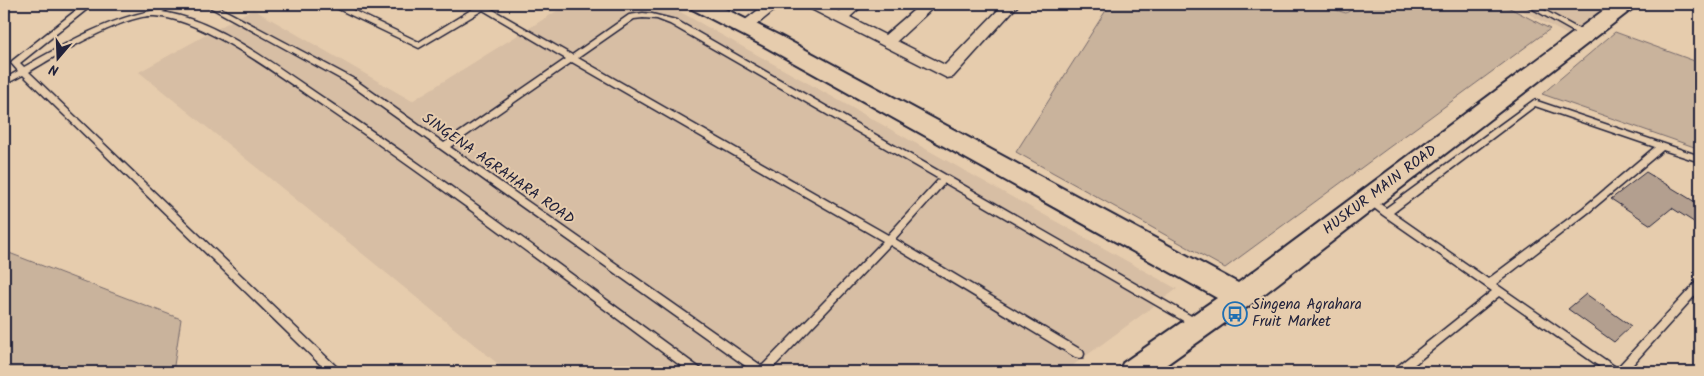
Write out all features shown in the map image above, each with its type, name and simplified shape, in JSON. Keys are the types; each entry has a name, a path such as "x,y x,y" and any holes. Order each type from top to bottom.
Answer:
{"main road":[{"path":"699,4 745,27 1240,297"},
{"name":"HUSKUR MAIN ROAD","path":"1133,372 1240,297 1377,206 1584,34 1625,4"}],"street":[{"path":"745,27 775,4"},
{"path":"812,4 947,73 1012,4"},
{"path":"840,18 857,4"},
{"path":"887,42 930,4"}],"lane":[{"path":"4,82 123,19 154,13 173,4"},
{"name":"SINGENA AGRAHARA ROAD","path":"208,4 351,81 762,372"},
{"path":"335,4 419,45 485,6 889,240 1079,354"},
{"path":"1528,4 1584,34"},
{"path":"87,6 15,64 335,372"},
{"path":"154,13 181,18 231,43 384,142 696,372"},
{"path":"444,147 632,17 644,15 657,16 673,22 1200,325"},
{"path":"1615,372 1377,206 1534,103 1700,159"},
{"path":"1488,284 1586,210 1662,146"},
{"path":"762,372 889,240 945,178"},
{"path":"1620,372 1700,284"},
{"path":"1398,372 1499,292"}],"shaded area":[{"path":"568,4 666,4 1177,289 1064,372 508,372 139,72 253,9 412,101"},
{"path":"1110,4 1315,4 1346,13 1360,4 1502,4 1550,29 1225,268 1016,152"},
{"path":"1510,4 1609,4 1612,5 1568,35"},
{"path":"1615,32 1700,63 1700,149 1542,94"},
{"path":"4,251 181,319 173,372 4,372"}],"building":[{"path":"1646,172 1700,205 1700,226 1672,208 1651,225 1611,199"},
{"path":"1586,294 1631,326 1614,342 1568,309"}],"place":[{"name":"Singena Agrahara Fruit Market","path":"1235,314"}]}
